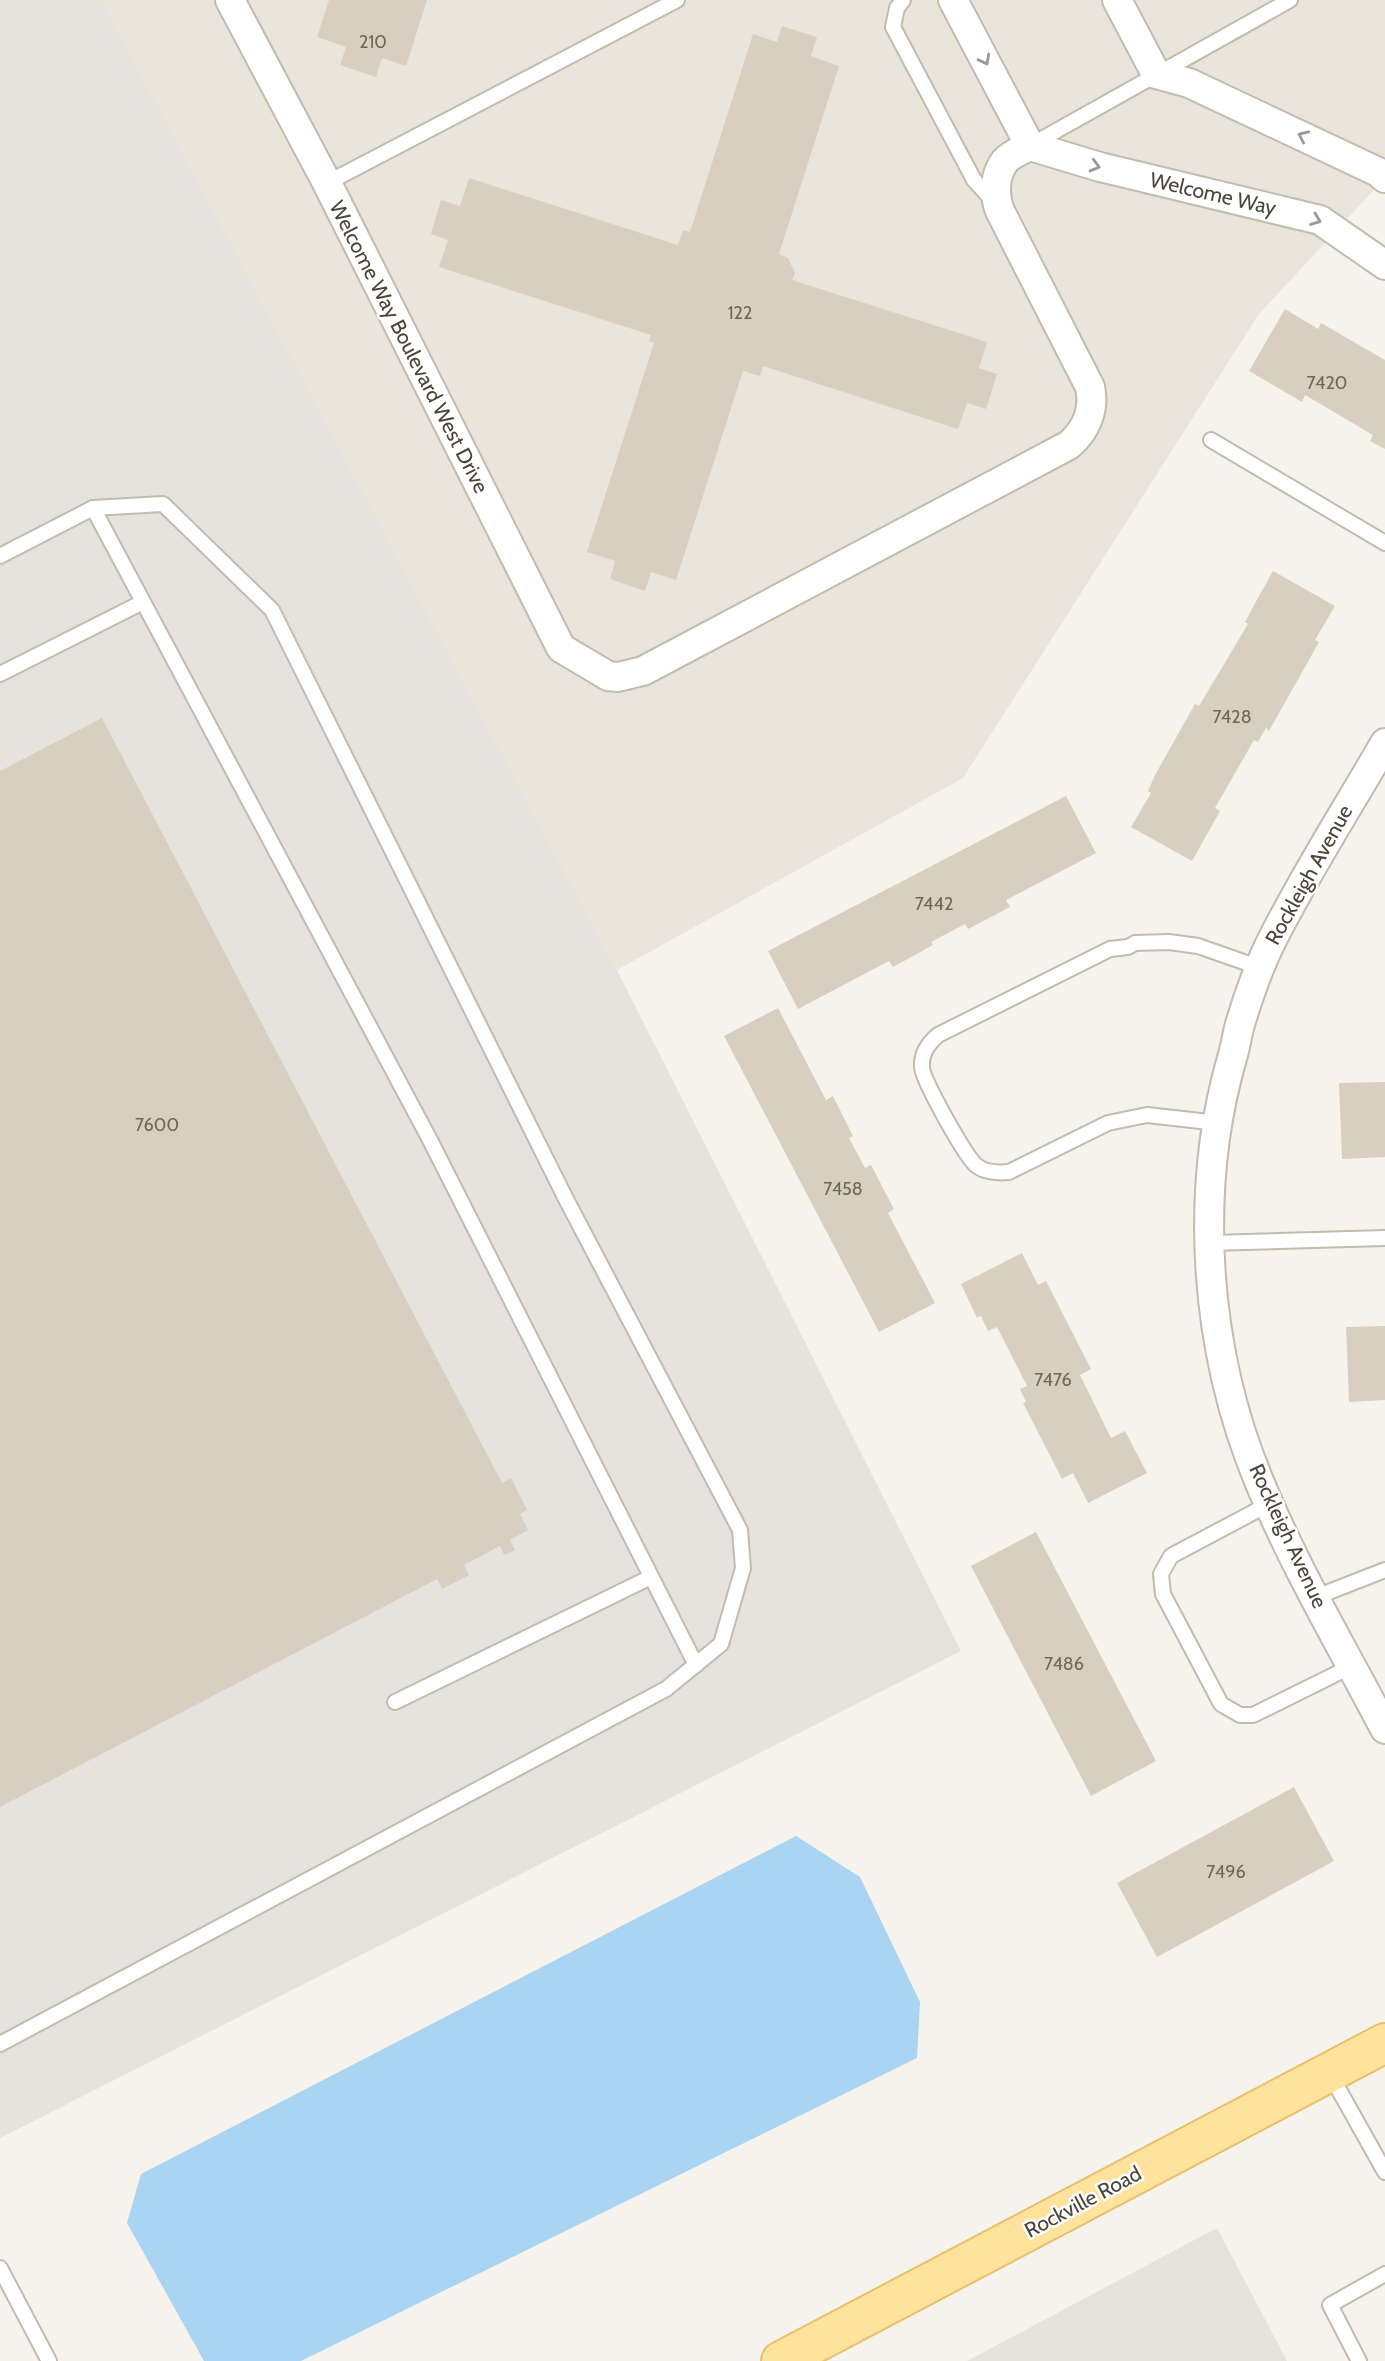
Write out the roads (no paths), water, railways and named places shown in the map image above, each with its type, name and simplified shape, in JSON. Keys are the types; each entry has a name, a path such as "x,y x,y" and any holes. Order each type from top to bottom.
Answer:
{"main road":[{"name":"Rockville Road","path":"780,2361 1385,2043"}],"street":[{"name":"Welcome Way Boulevard West Drive","path":"230,0 327,183 561,648 608,676 618,677 643,671 1069,445 1077,438 1090,416 1092,393 1087,377 998,206"},
{"path":"953,0 1030,146 1005,161 995,189 998,206"},
{"path":"1122,4 1156,74 1189,83 1378,172 1385,178"},
{"name":"Welcome Way","path":"1030,146 1100,167 1320,219 1385,265"},
{"name":"Rockleigh Avenue","path":"1385,743 1295,894 1272,940 1241,1022 1228,1072 1213,1157 1210,1243 1218,1330 1236,1415 1269,1504 1385,1729"}],"lane":[{"path":"327,183 677,0"},
{"path":"904,0 897,8 893,27 974,180 998,206"},
{"path":"1030,146 1290,0"},
{"path":"1211,440 1385,543"},
{"path":"0,556 93,508 163,504 272,610 568,1201 740,1530 743,1568 721,1644 666,1689 0,2044"},
{"path":"93,508 430,1140 696,1665"},
{"path":"0,674 143,601"},
{"path":"1218,1124 1147,1115 1122,1118 1009,1172 995,1172 974,1164 966,1153 925,1079 922,1059 929,1043 938,1035 1110,950 1135,943 1169,942 1211,949 1261,968"},
{"path":"1210,1243 1385,1238"},
{"path":"1269,1504 1171,1556 1161,1574 1163,1594 1221,1704 1240,1716 1253,1715 1352,1666"},
{"path":"1316,1597 1385,1570"},
{"path":"395,1702 650,1577"},
{"path":"1329,2072 1385,2172"},
{"path":"0,2268 49,2361"},
{"path":"1359,2361 1330,2305 1385,2274"}],"water":[{"path":"796,1836 860,1877 920,2002 917,2058 301,2361 204,2361 127,2223 141,2174"}]}
